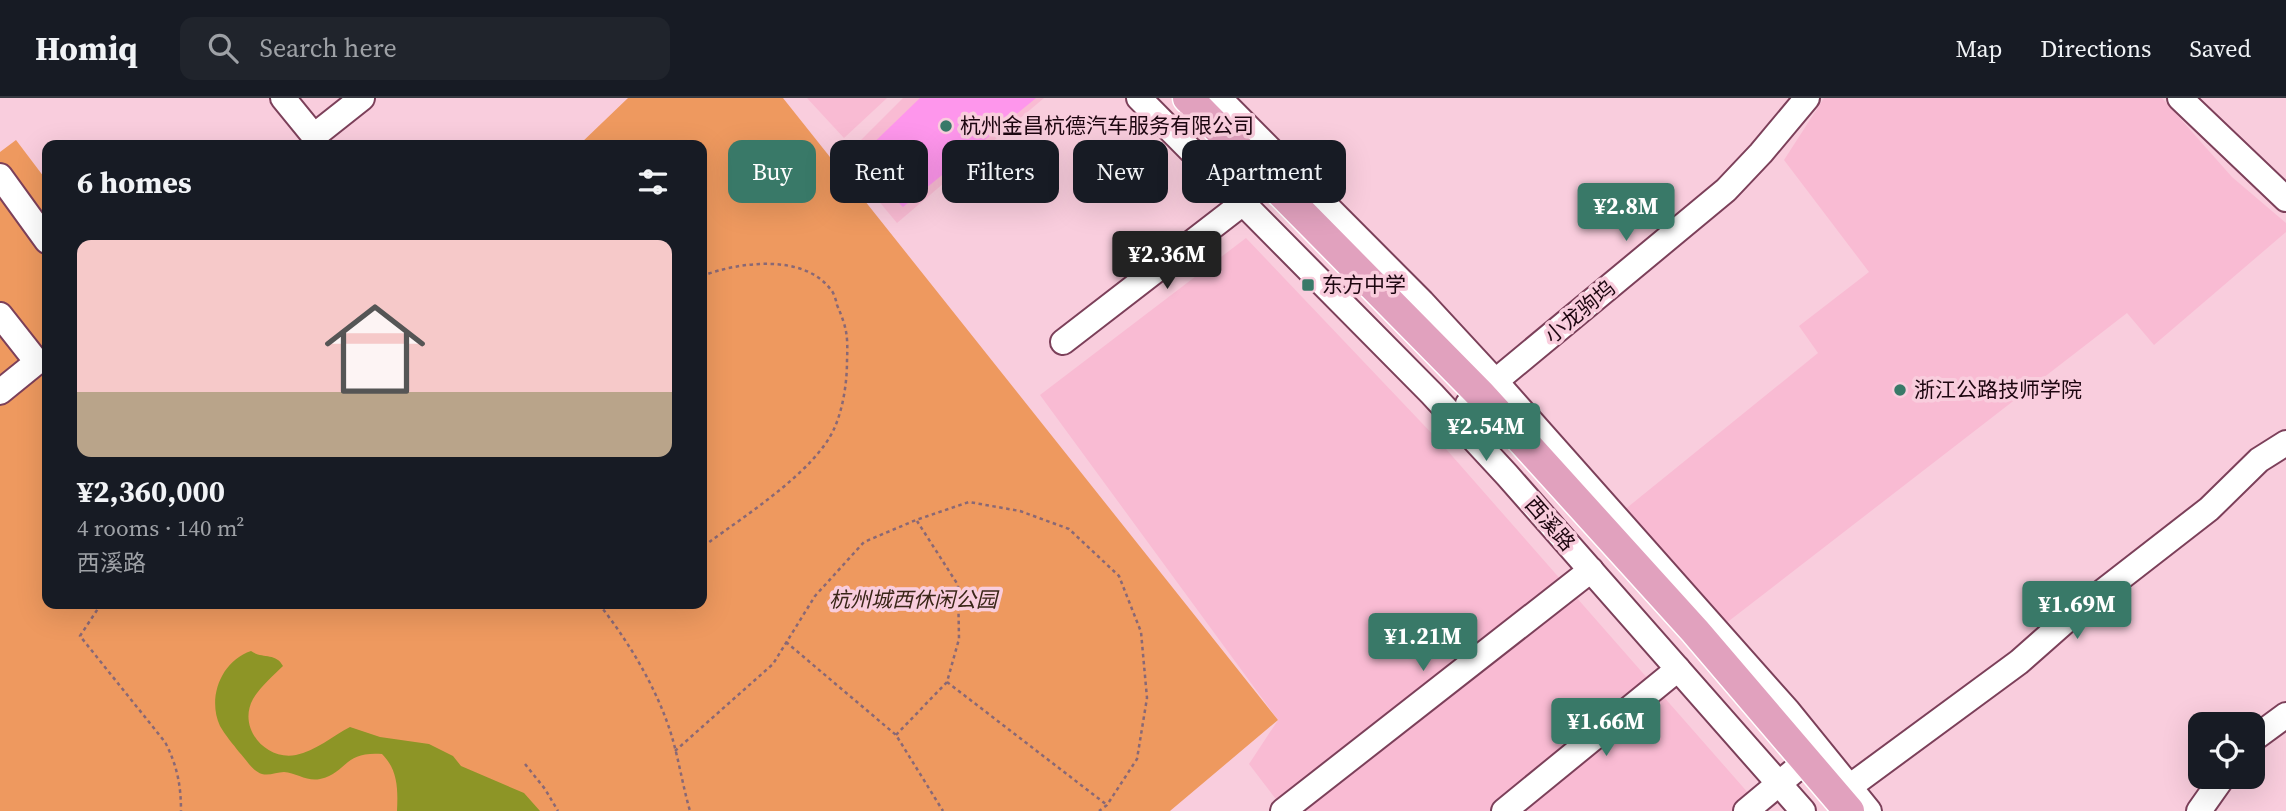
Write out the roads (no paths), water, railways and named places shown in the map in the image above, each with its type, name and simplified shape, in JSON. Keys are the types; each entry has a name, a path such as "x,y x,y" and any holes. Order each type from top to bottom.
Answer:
{"main road":[{"name":"西溪路","path":"1166,98 1388,320 1481,394 1682,642 1786,777 1841,801"},
{"name":"西溪路","path":"1188,98 1481,394 1695,631 1841,801"}],"street":[{"path":"283,98 314,136 362,98"},
{"name":"西溪路","path":"1139,98 1182,141"},
{"name":"西溪路","path":"1219,98 1422,302 1481,394"},
{"name":"小龙驹坞","path":"1481,394 1726,190 1807,98"},
{"path":"2180,98 2286,199"},
{"path":"2,185 42,236"},
{"path":"1063,342 1243,203"},
{"name":"西溪路","path":"1243,203 1432,394 1678,669 1786,777 1803,811"},
{"path":"0,315 37,362 0,392"},
{"path":"1841,801 2020,662 2070,617 2209,509 2259,460 2286,443"},
{"path":"1283,811 1591,570"},
{"path":"1504,811 1678,669"},
{"path":"2265,730 2286,715"},
{"path":"1746,811 1786,777"},
{"path":"2199,811 2214,789"},
{"name":"西溪路","path":"1841,801 1869,811"}],"place":[{"name":"杭州金昌杭德汽车服务有限公司","path":"946,126"},
{"name":"东方中学","path":"1308,285"},
{"name":"浙江公路技师学院","path":"1900,390"}],"park label":[{"name":"杭州城西休闲公园","path":"913,600"}]}
